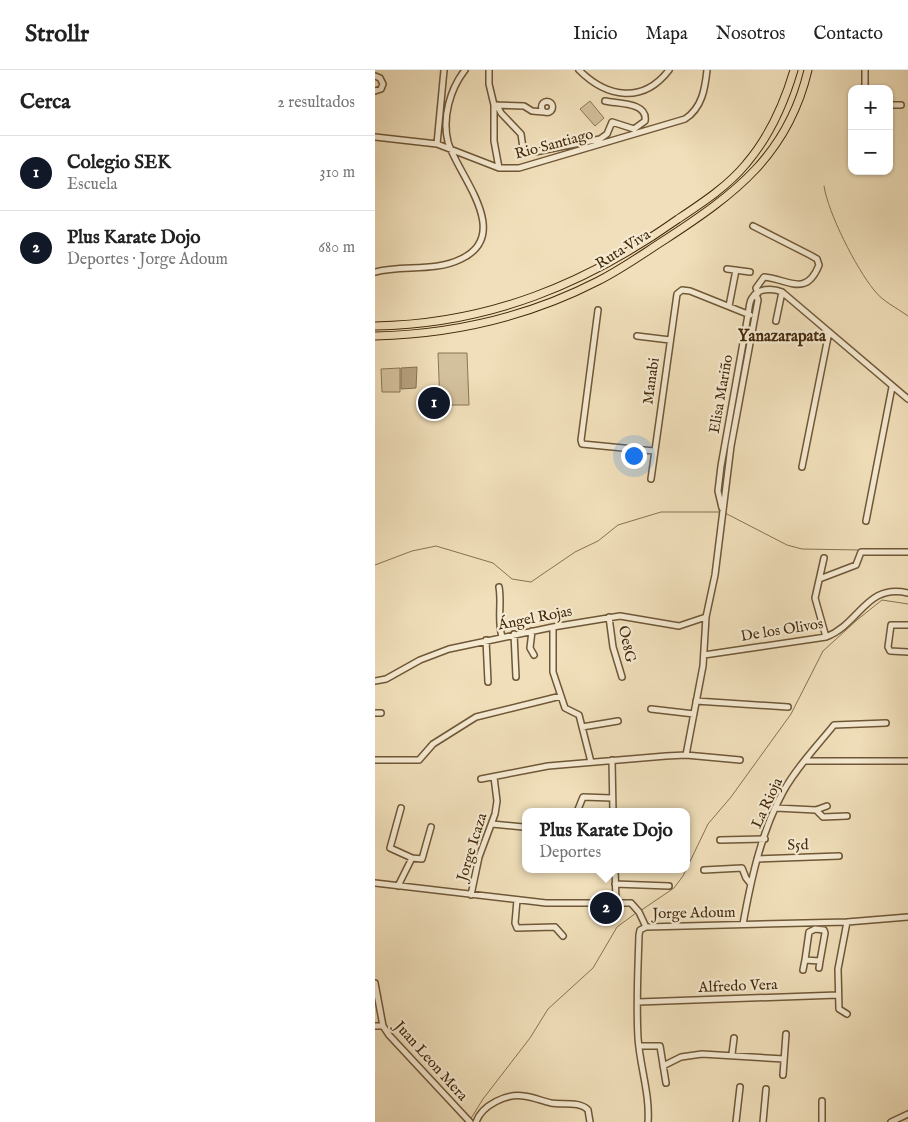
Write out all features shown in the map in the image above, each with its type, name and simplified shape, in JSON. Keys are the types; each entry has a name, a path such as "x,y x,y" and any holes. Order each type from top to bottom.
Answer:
{"highway":[{"name":"Ruta Viva","path":"375,326 448,320 492,311 525,301 594,270 662,231 728,182 745,165 769,132 782,108 794,70"},
{"name":"Ruta Viva","path":"375,336 429,333 492,322 567,295 629,262 723,200 757,171 775,144 798,102 809,70"}],"street":[{"path":"437,144 444,70"},
{"path":"375,272 453,262 469,255 478,244 482,228 481,212 476,196 451,149 446,128 454,88 465,70"},
{"path":"489,70 490,90 496,105 521,134 523,148 528,152 600,139 607,134 613,122 634,129 645,121 645,114 639,108 605,101"},
{"path":"579,70 602,88 621,94 630,94 657,84 669,70"},
{"name":"Rio Santiago","path":"375,137 437,144 499,168 519,168 685,119 695,110 702,98 707,70"},
{"path":"865,70 865,85"},
{"path":"375,76 380,78 383,84 381,89 375,91"},
{"path":"496,105 524,106 532,110 543,110"},
{"path":"496,105 494,141 499,168"},
{"path":"893,105 901,105"},
{"path":"753,226 817,259 819,265 811,280 803,284 764,277 756,288 757,293 771,289 782,292 908,399"},
{"path":"727,269 750,272"},
{"path":"736,270 729,306 755,318"},
{"name":"Manabi","path":"651,479 676,296 682,290 729,306"},
{"path":"776,321 782,292"},
{"name":"Elisa Mariño","path":"723,509 718,491 722,460 748,315 752,298 757,293"},
{"name":"Elisa Mariño","path":"685,755 704,655 706,617 715,575 729,460 755,318 757,293"},
{"path":"598,310 582,444 585,446 654,452"},
{"path":"803,467 829,332"},
{"path":"637,336 670,340"},
{"path":"866,521 892,386"},
{"path":"722,460 729,460"},
{"path":"822,578 855,566 861,552 908,552"},
{"path":"824,558 815,598 827,637"},
{"path":"499,587 501,600 499,626 502,636"},
{"name":"De los Olivos","path":"704,655 827,637 837,631 882,592 896,590 908,593"},
{"name":"Ángel Rojas","path":"375,681 386,679 438,653 502,636 609,616 629,616 675,626 706,617"},
{"name":"Oe8G","path":"609,616 613,647 622,677"},
{"path":"908,625 891,625 888,647 889,651 908,652"},
{"path":"553,627 553,672 567,710 579,715 591,762"},
{"path":"532,631 530,648 534,655"},
{"path":"514,634 516,677"},
{"path":"486,640 488,682"},
{"path":"375,760 419,760 433,744 476,717 561,696"},
{"path":"696,702 788,707"},
{"path":"651,709 693,714"},
{"path":"582,727 618,721"},
{"name":"La Rioja","path":"743,924 750,883 757,859 783,792 837,724 886,723"},
{"path":"481,779 540,767 612,760 685,755 740,760"},
{"path":"612,760 613,808"},
{"path":"806,761 908,761"},
{"name":"Jorge Icaza","path":"471,895 476,866 492,824 497,802 494,777"},
{"path":"579,808 583,797 612,798"},
{"path":"776,808 816,810 827,806"},
{"path":"401,808 390,848 412,858 421,859 431,827"},
{"path":"816,810 823,817 847,816"},
{"path":"492,824 522,827"},
{"path":"720,840 765,839"},
{"name":"S5d","path":"757,859 839,856"},
{"path":"398,886 412,858"},
{"path":"704,870 742,868 745,878 750,883"},
{"path":"615,873 616,902"},
{"name":"Jorge Adoum","path":"375,883 517,900 556,903 631,903 639,912 645,926 847,922 908,917"},
{"path":"615,884 669,886"},
{"path":"517,900 515,924 517,928 552,926 557,928 563,936"},
{"path":"815,929 816,922"},
{"path":"847,922 838,969 840,1011 847,1014"},
{"path":"645,926 639,935 638,1002 639,1046 648,1099 648,1122"},
{"path":"803,970 809,932 815,929 824,930 825,932 819,968"},
{"path":"805,960 820,961"},
{"name":"Juan Leon Mera","path":"375,983 383,1026 419,1069 470,1122"},
{"name":"Alfredo Vera","path":"638,1002 838,995"},
{"path":"375,1026 383,1026"},
{"path":"783,1075 786,1034"},
{"path":"732,1054 733,1038"},
{"path":"639,1046 659,1045 666,1082"},
{"path":"663,1066 681,1058 702,1054 727,1056 732,1054 784,1059"},
{"path":"736,1122 740,1087"},
{"path":"763,1122 766,1089"},
{"path":"476,1122 489,1105 523,1095 551,1103 582,1105 588,1110 590,1122"},
{"path":"822,1101 822,1122"},
{"path":"891,1122 908,1114"}],"shaded area":[{"path":"590,101 604,118 595,126 580,109"},
{"path":"438,353 467,353 469,405 440,405"},
{"path":"417,367 416,388 401,389 401,368"},
{"path":"400,368 400,392 382,392 381,369"}],"waterway":[{"path":"824,186 837,225 851,255 867,280 881,298 908,316"},
{"path":"375,565 412,551 436,546 493,563 512,579 531,582 575,552 598,541 618,525 661,512 721,512"},
{"path":"725,513 787,545 802,549 860,550"},
{"path":"690,861 708,824 731,797 791,714 823,651 882,600 908,604"},
{"path":"640,911 674,888 684,873"},
{"path":"470,1120 483,1099 530,1038 548,1009 593,968 617,927 636,913"}],"place":[{"name":"Colegio SEK","path":"434,403"},
{"name":"Plus Karate Dojo","path":"606,908"}],"district":[{"name":"Yanazarapata","path":"782,337"}]}
